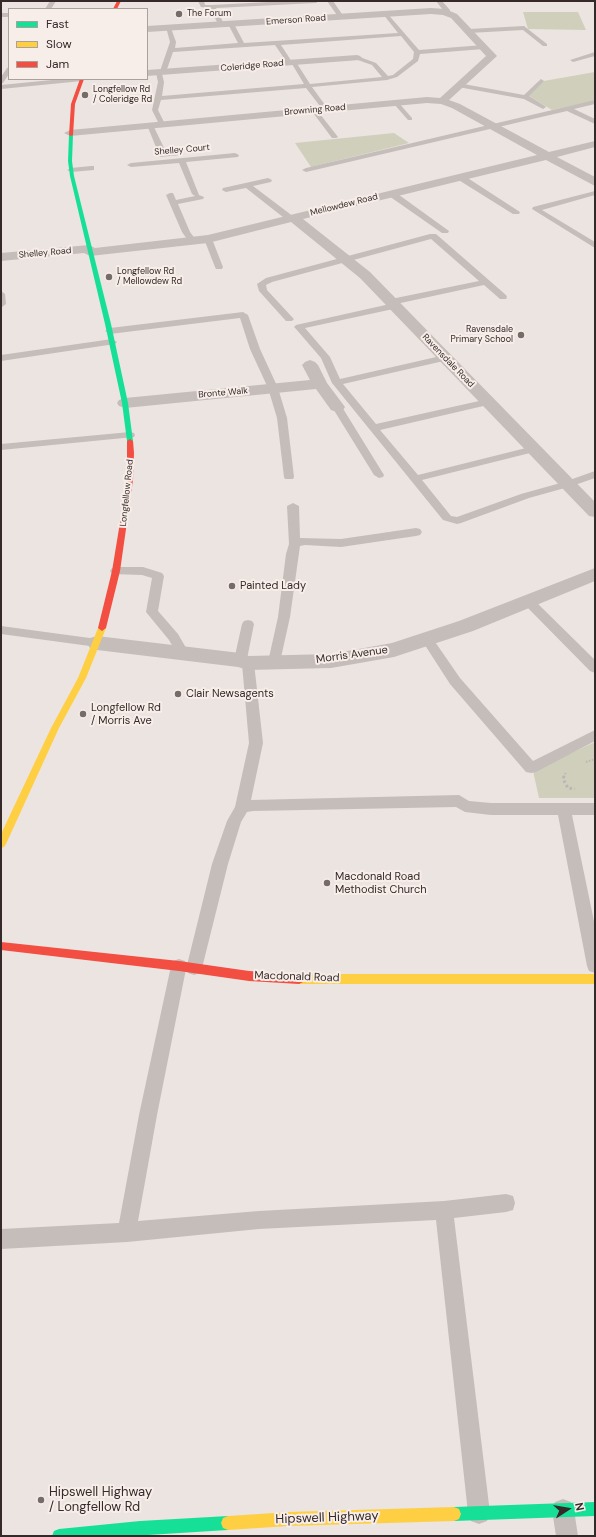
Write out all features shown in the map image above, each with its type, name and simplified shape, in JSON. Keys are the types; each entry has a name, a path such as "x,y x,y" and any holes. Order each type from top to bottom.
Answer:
{"street":[{"name":"Emerson Road","path":"148,29 431,11 446,12"},
{"path":"442,100 492,56 454,16 446,12"},
{"name":"Coleridge Road","path":"148,73 292,63 360,56"},
{"name":"Longfellow Road","path":"1,844 55,728 82,678 97,642 106,614 116,571 130,480 130,435 125,402 70,161 70,133 73,104 83,80"},
{"name":"Browning Road","path":"70,133 427,100 442,100 456,106 595,182"},
{"name":"Mellowdew Road","path":"90,250 208,239 595,144"},
{"name":"Ravensdale Road","path":"292,218 365,275 595,512"},
{"name":"Shelley Road","path":"1,256 90,250"},
{"path":"310,366 320,384 337,407"},
{"name":"Bronte Walk","path":"125,402 320,384"},
{"name":"Morris Avenue","path":"97,642 244,661 274,662 331,660 394,650 466,626 595,574"},
{"name":"Macdonald Road","path":"1,946 186,967 249,976 303,979 595,979"},
{"name":"Hipswell Highway","path":"60,1536 140,1528 223,1529 289,1519 595,1509"}],"lane":[{"path":"201,1 203,6 212,7 274,2 316,1"},
{"path":"330,1 341,17"},
{"path":"439,1 447,10 446,12"},
{"path":"212,7 221,24"},
{"path":"158,98 308,86 395,76 416,60 417,52 386,14"},
{"path":"231,24 242,45"},
{"path":"162,124 155,110 161,82 161,72 173,42 168,28"},
{"path":"469,31 524,28 545,45"},
{"path":"171,50 402,34"},
{"path":"353,37 357,44"},
{"path":"277,43 308,86 334,137"},
{"path":"417,52 484,47"},
{"path":"573,60 595,54"},
{"path":"360,56 374,64 386,78"},
{"path":"1,82 8,72"},
{"path":"1,88 74,80"},
{"path":"526,97 541,81"},
{"path":"458,85 526,97 543,107"},
{"path":"306,170 494,127 595,102"},
{"path":"396,103 410,119"},
{"path":"569,109 595,122"},
{"path":"150,125 163,155 217,149"},
{"name":"Shelley Court","path":"131,165 235,155"},
{"path":"182,160 198,195 172,199 186,232 192,240"},
{"path":"72,170 91,168"},
{"path":"460,177 516,212"},
{"path":"226,190 268,180"},
{"path":"247,185 292,218"},
{"path":"595,193 536,209 595,246"},
{"path":"392,194 445,231"},
{"path":"582,238 595,234"},
{"path":"290,319 263,291 261,284 269,280 433,236 503,297"},
{"path":"208,239 219,266"},
{"path":"485,282 299,327 325,357 337,383 447,518 457,521 525,496 568,484 595,474"},
{"path":"1,294 2,304"},
{"path":"110,331 244,316 255,349 273,388 282,418 288,478"},
{"path":"1,358 112,342"},
{"path":"337,383 445,358"},
{"path":"374,428 488,402"},
{"path":"337,407 379,475"},
{"path":"1,448 130,435"},
{"path":"415,479 534,449"},
{"path":"274,662 284,617 294,544 293,506"},
{"path":"294,544 304,541 341,543 416,532"},
{"path":"116,571 143,571 158,576 152,612 174,637 183,653"},
{"path":"528,601 595,668"},
{"path":"127,1232 148,1115 186,967 234,821 242,808 256,743 244,661 248,624"},
{"path":"1,630 97,642"},
{"path":"427,639 455,682 531,768 595,735"},
{"path":"242,808 253,805 459,800 465,806 491,809 595,809"},
{"path":"564,809 595,966"},
{"path":"1,1238 127,1232 259,1220 444,1210 506,1203"},
{"path":"444,1210 479,1513"},
{"path":"563,1510 567,1536"}],"path":[{"path":"582,764 595,758"},
{"path":"568,769 562,778 568,788 581,789"}],"green space":[{"path":"523,12 578,12 586,30 528,29"},
{"path":"595,72 595,101 552,110 526,94 538,82"},
{"path":"394,133 409,143 311,167 295,143"},
{"path":"595,742 595,798 539,798 533,771"}],"traffic: fast":[{"path":"71,135 70,161 72,176 108,324 125,403 130,441"},
{"path":"454,1514 595,1509"},
{"path":"59,1536 140,1528 228,1523"}],"traffic: slow":[{"path":"1,844 55,728 82,678 102,628"},
{"path":"299,979 595,979"},
{"path":"228,1523 289,1519 454,1514"}],"traffic: jam":[{"path":"116,8 119,1"},
{"path":"71,135 73,104 82,80"},
{"path":"102,628 116,571 130,480 130,441"},
{"path":"1,946 179,966 249,976 299,979"}],"place":[{"name":"The Forum","path":"179,14"},
{"name":"Longfellow Rd / Coleridge Rd","path":"85,95"},
{"name":"Longfellow Rd / Mellowdew Rd","path":"109,277"},
{"name":"Ravensdale Primary School","path":"521,335"},
{"name":"Painted Lady","path":"232,586"},
{"name":"Clair Newsagents","path":"178,694"},
{"name":"Longfellow Rd / Morris Ave","path":"83,714"},
{"name":"Macdonald Road Methodist Church","path":"327,883"},
{"name":"Hipswell Highway / Longfellow Rd","path":"41,1500"}]}
